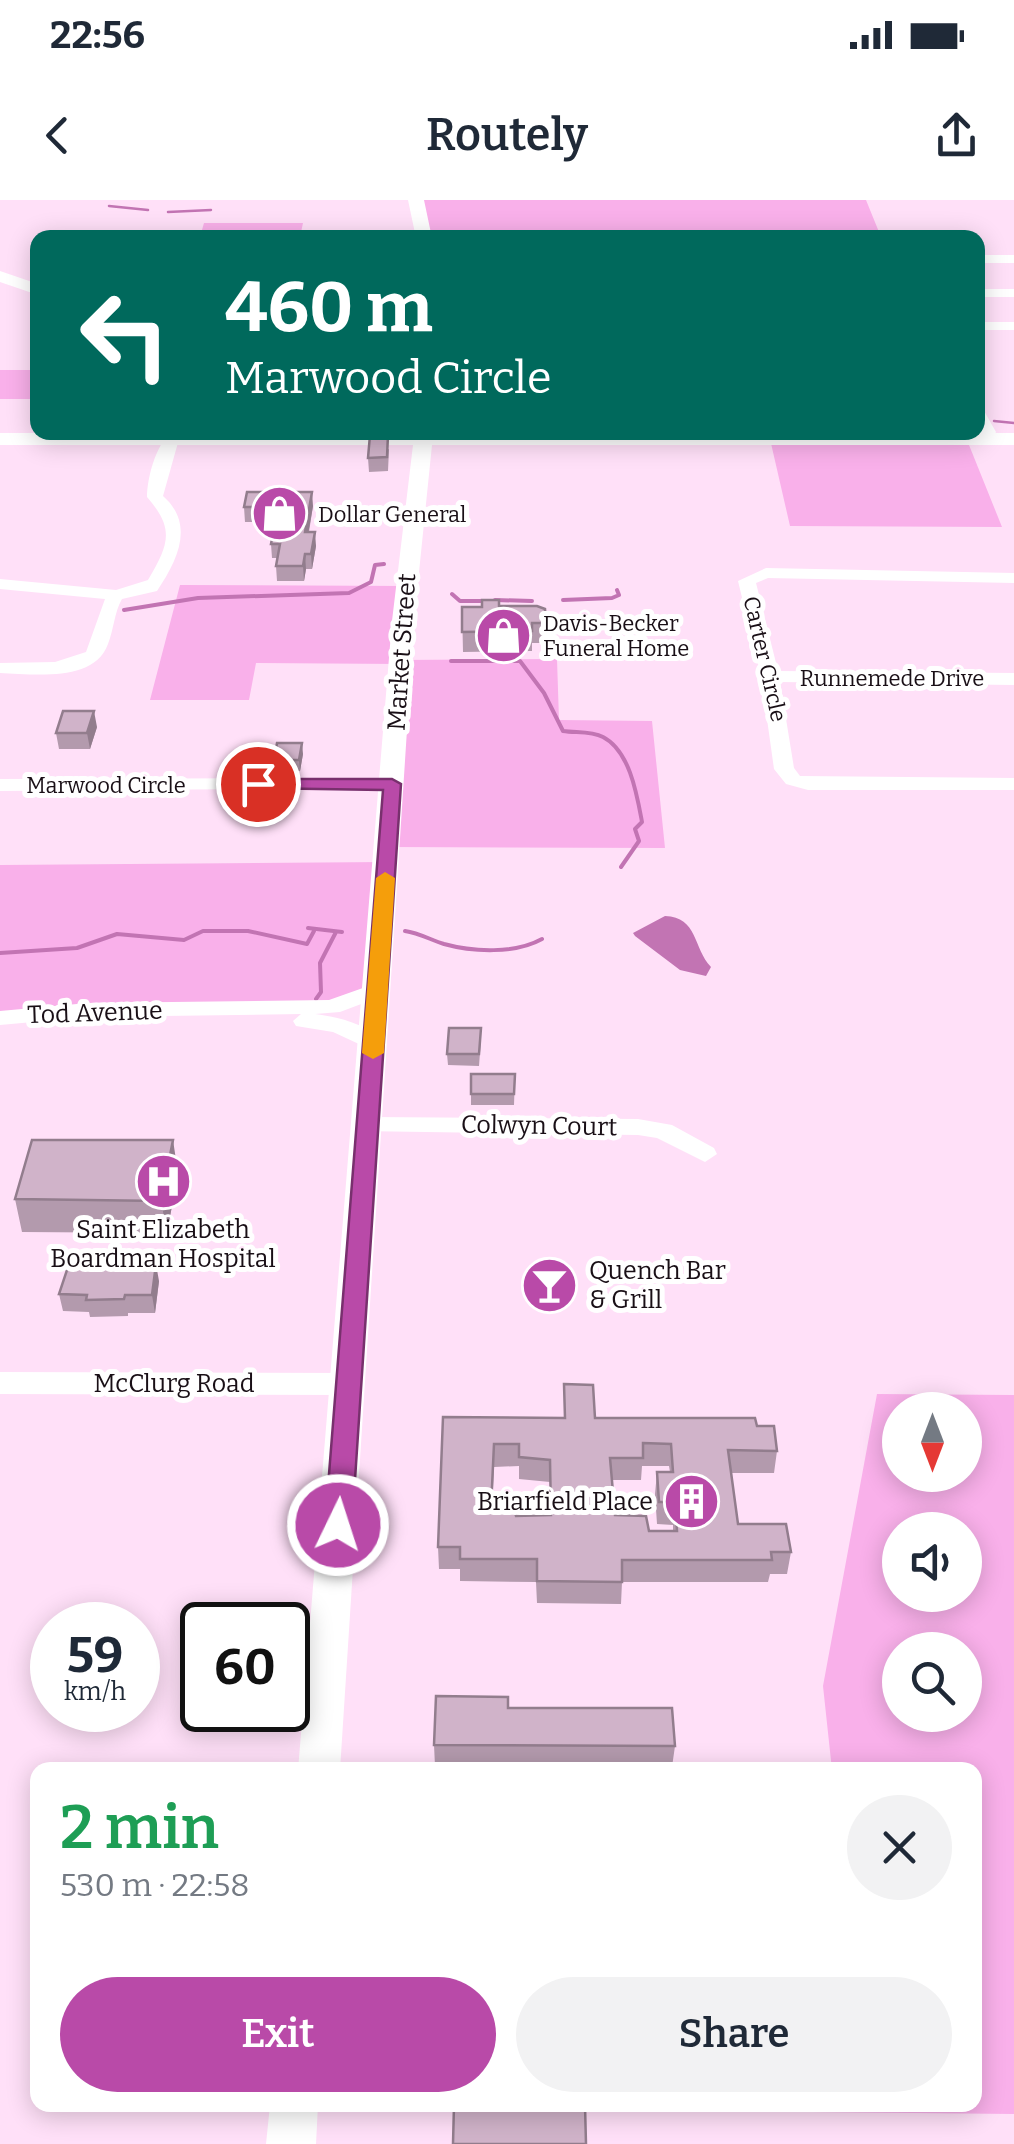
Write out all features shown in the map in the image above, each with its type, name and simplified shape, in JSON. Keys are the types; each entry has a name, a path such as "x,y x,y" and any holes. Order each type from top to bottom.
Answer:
{"main road":[{"path":"416,200 422,230"},
{"path":"0,276 30,287"},
{"path":"985,436 1014,439"},
{"path":"0,439 30,439"},
{"name":"Market Street","path":"321,1762 412,520 423,440"},
{"path":"291,2144 293,2112"}],"street":[{"path":"985,259 1014,259"},
{"path":"985,293 1014,292"},
{"path":"985,326 1014,326"},
{"path":"0,584 116,594 151,587 161,574 174,522 170,510 156,497 155,486 170,440"},
{"name":"Carter Circle","path":"1014,578 766,573 751,577 748,583 770,676 784,769 796,782 1014,784"},
{"path":"0,668 57,667 90,660 97,652 106,609 116,594"},
{"name":"Runnemede Drive","path":"770,676 1014,678"},
{"name":"Marwood Circle","path":"0,785 392,784"},
{"name":"Tod Avenue","path":"0,1018 88,1010 332,1007 378,990"},
{"name":"Tod Avenue","path":"190,1010 246,1018 328,1022 349,1028 374,1044"},
{"name":"Colwyn Court","path":"368,1125 638,1127 663,1131 705,1154"},
{"name":"McClurg Road","path":"0,1383 349,1384"}],"shaded area":[{"path":"416,200 866,200 878,230 422,230"},
{"path":"204,223 303,223 302,230 202,230"},
{"path":"0,370 30,370 30,399 0,399"},
{"path":"770,440 967,440 1002,527 790,526"},
{"path":"180,585 406,586 401,660 557,659 559,720 652,721 665,848 388,847 400,664 256,663 249,700 150,700"},
{"path":"386,862 377,990 353,1002 0,1014 0,865"},
{"path":"665,916 684,922 689,928 711,967 706,976 680,970 633,933"},
{"path":"877,1394 882,1394 882,1492 982,1492 982,1395 1014,1395 1014,2114 812,2112 982,2112 982,1762 831,1762 823,1686"}],"building":[{"path":"370,440 388,440 387,457 368,458"},
{"path":"247,492 312,492 305,532 315,532 311,554 305,554 303,566 276,566 280,544 271,544 278,507 244,507"},
{"path":"482,600 499,600 499,606 537,606 545,609 546,623 532,623 532,631 462,632 462,607 482,607"},
{"path":"63,711 94,711 87,733 56,733"},
{"path":"277,743 302,743 299,760 274,760"},
{"path":"449,1028 481,1028 479,1054 447,1054"},
{"path":"471,1074 515,1074 514,1094 471,1094"},
{"path":"32,1140 173,1140 161,1201 15,1199"},
{"path":"70,1261 156,1264 152,1295 86,1300 87,1295 59,1294"},
{"name":"Briarfield Place","path":"564,1384 593,1385 595,1418 755,1418 757,1426 774,1426 777,1451 728,1450 738,1524 786,1524 791,1552 771,1552 772,1560 622,1560 622,1582 537,1581 537,1559 460,1559 460,1547 438,1547 443,1417 565,1418","holes":["643,1443 671,1444 673,1472 657,1472 659,1502 675,1502 677,1531 649,1531 646,1516 615,1515 610,1458 643,1458","494,1444 519,1444 519,1457 550,1460 551,1515 516,1516 514,1509 491,1508"]},
{"path":"436,1696 508,1697 508,1708 672,1708 675,1746 434,1745"},
{"path":"454,2112 585,2112 586,2144 453,2144"}],"waterway":[{"path":"109,206 148,210"},
{"path":"168,212 211,210"},
{"path":"994,421 1014,423"},
{"path":"124,610 198,598 349,593 371,582 375,565 384,564"},
{"path":"563,600 612,598 619,595 617,590"},
{"path":"452,594 460,601 484,601"},
{"path":"495,600 532,601"},
{"path":"451,661 520,661 544,693 563,731 598,735 620,752 631,775 642,822 635,829 639,841 621,867"},
{"path":"308,928 342,932"},
{"path":"0,953 77,948 117,934 184,940 203,931 248,931 307,944 314,931"},
{"path":"405,931 444,944 481,950 519,947 542,939"},
{"path":"316,999 321,992 320,963 336,932"}],"slow traffic":[{"path":"373,1053 385,878"}],"place":[{"name":"Dollar General","path":"279,514"},
{"name":"Davis-Becker Funeral Home","path":"504,636"},
{"name":"Saint Elizabeth Boardman Hospital","path":"163,1181"},
{"name":"Quench Bar & Grill","path":"550,1285"},
{"name":"Briarfield Place","path":"692,1502"}],"route":[{"path":"258,784 392,784 338,1525"}]}
